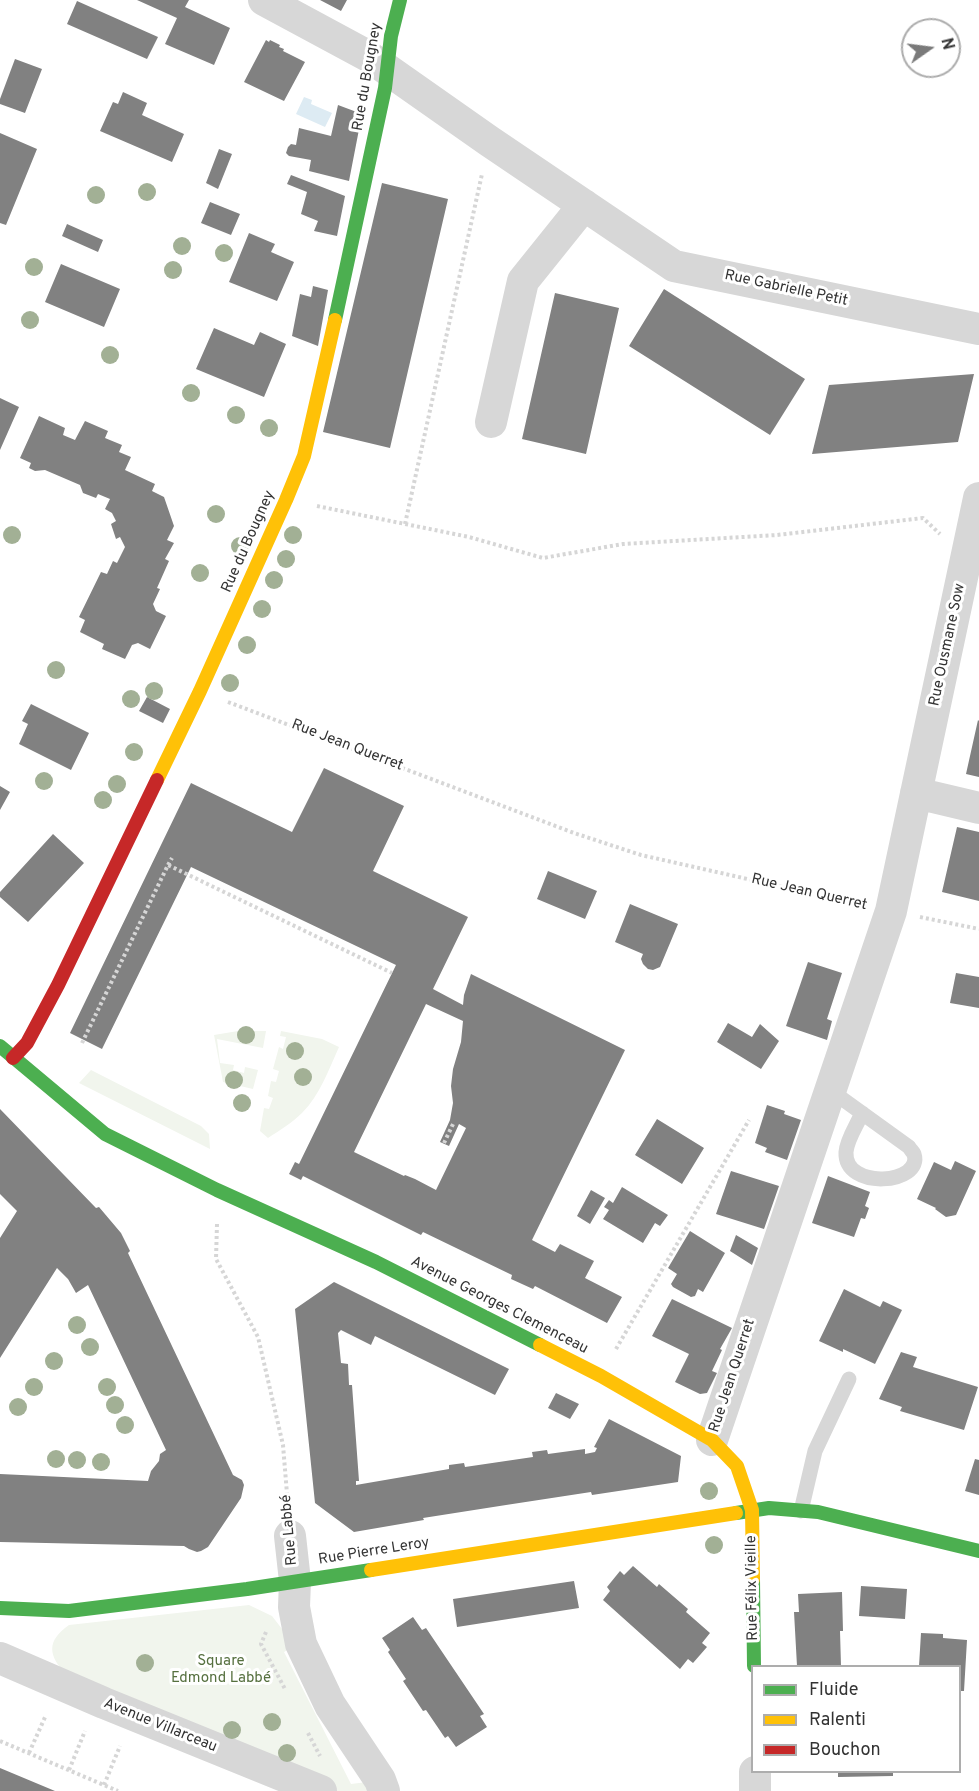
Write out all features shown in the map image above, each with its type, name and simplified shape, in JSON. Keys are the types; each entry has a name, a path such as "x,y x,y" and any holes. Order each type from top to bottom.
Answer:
{"street":[{"name":"Rue Gabrielle Petit","path":"264,0 368,56 674,266 979,329"},
{"name":"Rue du Bougney","path":"13,1058 27,1043 58,985 200,690 304,456 351,252 400,0"},
{"path":"491,422 523,281 595,212"},
{"name":"Rue Ousmane Sow","path":"891,911 979,498"},
{"path":"916,793 979,808"},
{"name":"Rue Jean Querret","path":"712,1440 891,911"},
{"name":"Avenue Georges Clemenceau","path":"0,1046 105,1134 217,1190 376,1262 601,1376 712,1440 737,1466 752,1510"},
{"path":"752,1510 770,1508 843,1516 979,1551"},
{"name":"Rue Pierre Leroy","path":"0,1608 69,1611 247,1589 752,1510"},
{"name":"Rue Félix Vieille","path":"752,1510 754,1665"},
{"name":"Rue Labbé","path":"290,1536 295,1581 294,1607 301,1644 330,1705 380,1780 384,1791"},
{"name":"Avenue Villarceau","path":"0,1658 321,1791"},
{"path":"755,1773 755,1791"}],"lane":[{"path":"830,1090 862,1113 909,1147 915,1155 914,1163 908,1173 897,1178 867,1178 856,1173 850,1166 846,1153 862,1113"},
{"path":"801,1511 815,1451 849,1379"}],"path":[{"path":"405,524 489,141"},
{"path":"286,500 469,537 543,558 623,544 777,535 923,518 966,559"},
{"name":"Rue Jean Querret","path":"200,690 574,833 641,855 891,911"},
{"path":"82,1042 172,858"},
{"path":"168,865 392,973"},
{"path":"891,911 979,929"},
{"path":"601,1376 749,1120"},
{"path":"444,1143 454,1122"},
{"name":"Rue Labbé","path":"216,1259 258,1337 283,1446 290,1536"},
{"path":"29,1753 46,1715"},
{"path":"69,1770 85,1731"},
{"path":"0,1741 117,1791"},
{"path":"104,1785 120,1746"}],"green space":[{"path":"238,1031 266,1031 263,1048 217,1039 220,1063 234,1065 233,1070 244,1073 245,1067 258,1070 253,1089 223,1082 214,1035"},
{"path":"281,1031 322,1039 339,1047 324,1082 308,1106 294,1120 268,1138 260,1131 264,1108 269,1109 273,1098 268,1096 271,1081 276,1082 279,1071 273,1069 279,1047 283,1049 286,1037 280,1036"},
{"path":"91,1070 201,1126 209,1134 210,1149 79,1083"},
{"name":"Square Edmond Labbé","path":"249,1605 272,1616 289,1638 293,1647 284,1652 351,1784 367,1782 368,1791 331,1791 67,1675 53,1655 53,1643 56,1637 69,1625"}],"shaded area":[{"path":"304,97 312,100 311,104 332,113 325,127 296,114"}],"building":[{"path":"137,0 189,0 185,7 230,28 214,65 165,44 177,18"},
{"path":"320,0 347,0 341,11"},
{"path":"77,1 158,37 147,59 67,24"},
{"path":"266,40 280,45 283,51 305,62 284,101 244,82"},
{"path":"15,59 42,69 25,113 0,104"},
{"path":"123,92 147,103 142,115 184,134 172,162 100,131 113,102 118,104"},
{"path":"338,105 362,114 349,181 309,171 311,160 289,156 286,153 291,144 296,145 299,128 331,136"},
{"path":"0,133 37,149 6,225 0,223"},
{"path":"219,149 232,154 218,189 206,183"},
{"path":"291,175 345,196 337,236 314,231 318,221 301,214 307,192 287,184"},
{"path":"382,183 448,199 390,448 323,432"},
{"path":"210,202 240,214 231,235 201,223"},
{"path":"67,224 103,240 98,252 62,236"},
{"path":"249,233 275,244 271,252 294,262 277,301 229,282"},
{"path":"61,264 120,289 104,327 45,302"},
{"path":"313,286 328,290 318,346 292,336 300,294 311,297"},
{"path":"664,289 805,379 770,435 629,346"},
{"path":"555,293 619,308 586,454 522,439"},
{"path":"214,328 254,345 260,332 286,344 264,397 196,369"},
{"path":"974,374 958,442 812,454 829,385"},
{"path":"0,398 19,407 0,450"},
{"path":"39,416 65,428 63,435 75,440 85,421 108,431 105,438 122,445 119,452 131,457 125,470 155,484 152,491 164,497 174,526 167,540 174,543 165,559 169,561 157,588 160,589 153,604 156,611 166,616 150,649 138,643 132,645 125,659 102,649 104,644 80,632 85,620 79,617 101,572 107,574 113,561 117,563 125,547 120,537 116,539 111,524 116,521 112,513 105,509 110,499 98,494 96,498 83,493 80,485 45,470 35,471 29,468 31,463 20,458"},
{"path":"147,697 170,709 163,723 139,711"},
{"path":"31,704 89,733 71,770 19,744 28,724 22,721"},
{"path":"979,721 979,777 966,774"},
{"path":"324,768 404,806 373,871 468,917 433,989 463,1005 471,974 625,1050 532,1240 555,1252 560,1244 594,1261 585,1278 622,1297 607,1323 535,1286 533,1289 511,1279 512,1275 423,1232 421,1235 303,1176 301,1180 289,1174 295,1162 299,1164 396,965 191,867 102,1049 70,1033 191,783 292,832","holes":["426,1004 463,1021 461,1042 453,1069 451,1086 453,1103 450,1120 440,1142 449,1146 459,1124 466,1128 436,1190 354,1152"]},
{"path":"0,786 10,792 0,810"},
{"path":"957,827 979,832 979,901 942,892"},
{"path":"53,834 84,863 28,922 0,897 0,892"},
{"path":"548,871 597,891 585,919 537,899"},
{"path":"630,904 678,924 660,967 653,970 643,964 641,959 643,954 615,942"},
{"path":"808,962 842,973 827,1019 832,1021 827,1040 786,1026"},
{"path":"956,973 979,977 979,1008 950,1003"},
{"path":"728,1023 752,1037 760,1024 779,1041 761,1069 717,1042"},
{"path":"767,1105 801,1120 787,1160 765,1152 767,1148 755,1143"},
{"path":"0,1109 96,1208 99,1207 121,1233 130,1251 128,1253 233,1475 242,1480 244,1485 241,1498 208,1547 201,1551 197,1552 184,1546 0,1542 0,1474 148,1481 151,1471 159,1461 160,1454 166,1450 88,1285 76,1293 68,1279 57,1268 0,1358 0,1238 17,1211 0,1194"},
{"path":"657,1119 704,1148 682,1184 635,1155"},
{"path":"955,1161 976,1171 956,1215 946,1217 936,1208 917,1199 934,1162 951,1170"},
{"path":"731,1171 779,1186 764,1229 716,1214"},
{"path":"828,1176 870,1192 865,1206 869,1208 865,1219 861,1218 854,1237 812,1223"},
{"path":"622,1187 668,1215 660,1226 655,1223 643,1243 603,1219 609,1210 604,1207 609,1200 613,1203"},
{"path":"591,1190 605,1198 590,1224 577,1216"},
{"path":"690,1231 725,1253 703,1292 698,1289 695,1296 691,1297 673,1287 671,1284 677,1274 668,1268"},
{"path":"736,1235 758,1248 752,1265 730,1251"},
{"path":"334,1282 509,1369 495,1395 375,1336 371,1345 341,1330 338,1333 341,1363 348,1364 349,1385 352,1385 359,1481 356,1481 356,1485 449,1469 449,1465 464,1463 465,1467 533,1457 532,1452 547,1450 548,1454 585,1449 585,1454 595,1452 597,1448 594,1447 609,1419 681,1456 678,1482 506,1505 354,1532 315,1503 295,1309"},
{"path":"844,1289 880,1307 883,1301 902,1310 875,1364 819,1341"},
{"path":"672,1299 732,1328 720,1349 722,1350 712,1371 717,1373 707,1393 700,1394 675,1382 689,1354 652,1336"},
{"path":"901,1352 917,1357 913,1367 978,1387 964,1430 900,1411 902,1407 879,1399"},
{"path":"556,1393 579,1404 570,1419 548,1408"},
{"path":"975,1459 979,1460 979,1495 965,1491"},
{"path":"633,1566 657,1587 659,1584 688,1609 686,1612 710,1633 702,1643 707,1647 693,1663 688,1659 680,1669 603,1600 610,1591 607,1587 620,1571 624,1575"},
{"path":"574,1581 579,1608 457,1627 453,1599"},
{"path":"861,1586 907,1589 905,1619 859,1616"},
{"path":"842,1592 841,1665 797,1665 794,1612 799,1612 798,1594"},
{"path":"413,1617 422,1630 426,1628 484,1714 480,1716 487,1727 456,1747 448,1736 445,1738 426,1710 423,1711 403,1681 406,1679 388,1652 390,1650 382,1638"},
{"path":"921,1633 943,1634 943,1638 967,1640 964,1691 961,1691 961,1665 919,1665"},
{"path":"0,1768 55,1791 0,1791"},
{"path":"838,1773 893,1773 893,1776 838,1777"}],"traffic: fast":[{"path":"335,320 385,88 391,36 400,0"},
{"path":"0,1046 105,1134 217,1190 376,1262 540,1345"},
{"path":"736,1513 769,1508 818,1512 979,1551"},
{"path":"0,1608 69,1611 247,1589 371,1570"},
{"path":"753,1579 754,1665"}],"traffic: slow":[{"path":"157,780 200,691 304,456 335,320"},
{"path":"540,1345 601,1376 712,1440 737,1466 752,1510 753,1579"},
{"path":"371,1570 736,1513"}],"traffic: jam":[{"path":"13,1058 27,1043 58,985 157,780"}]}
